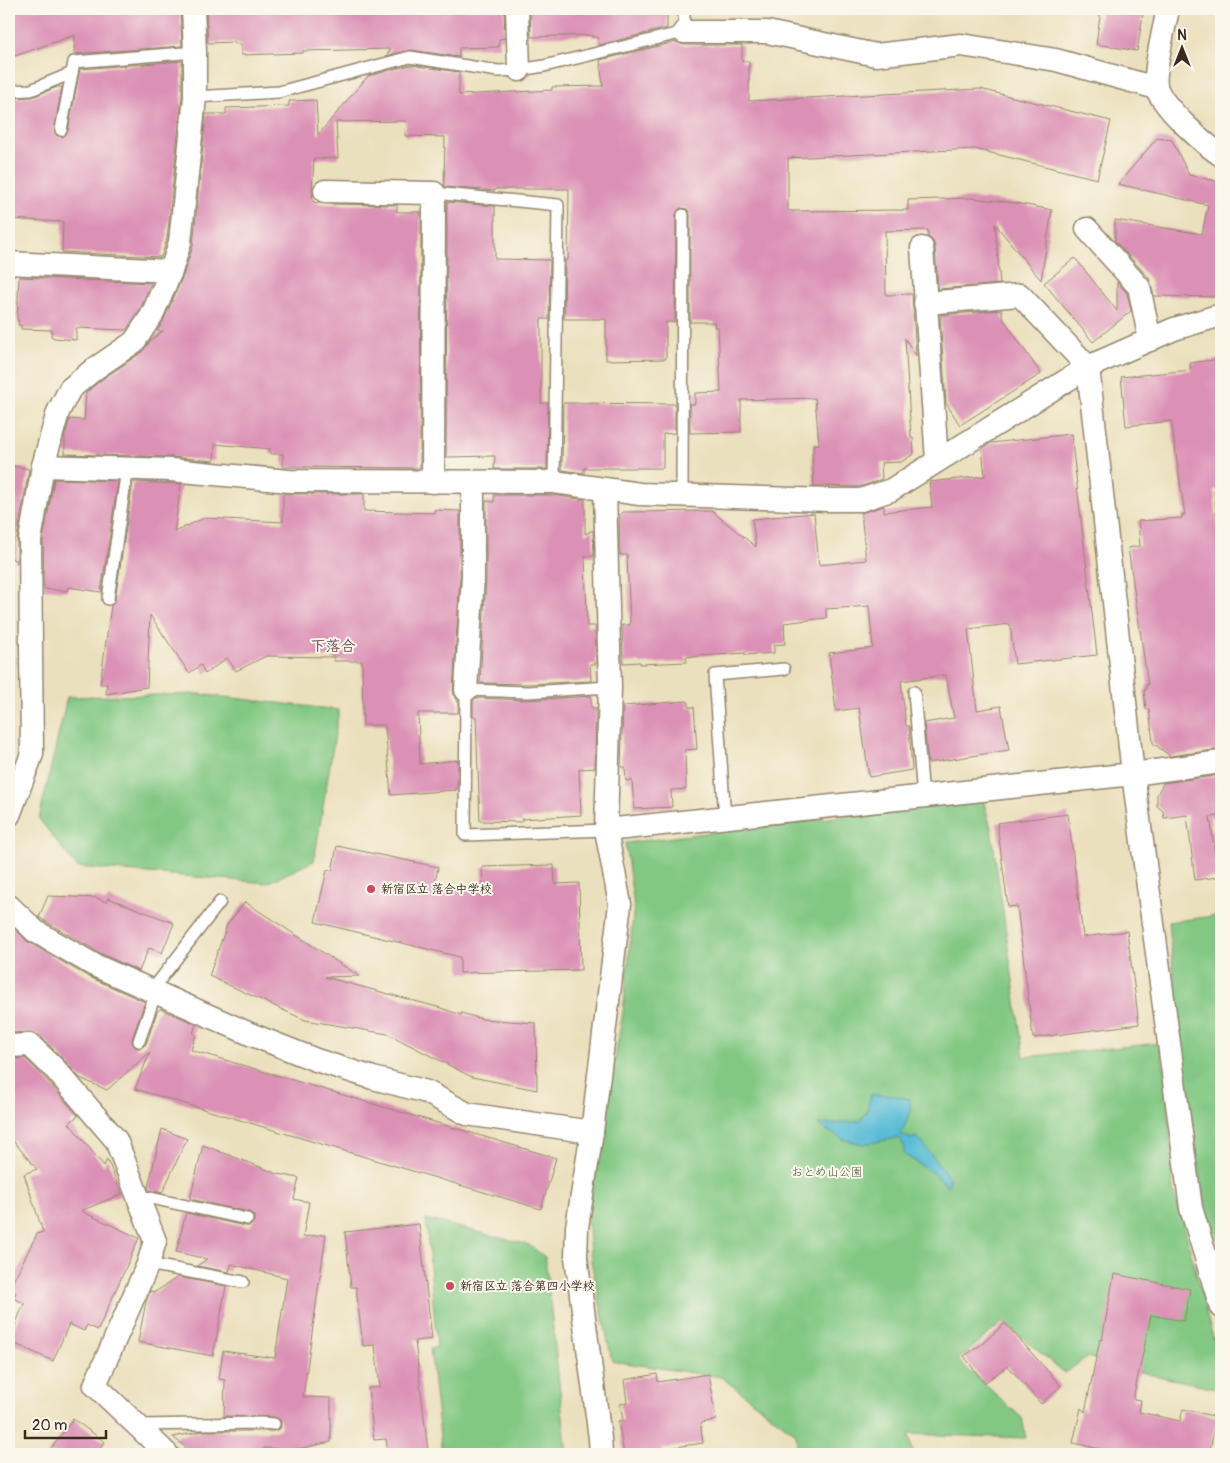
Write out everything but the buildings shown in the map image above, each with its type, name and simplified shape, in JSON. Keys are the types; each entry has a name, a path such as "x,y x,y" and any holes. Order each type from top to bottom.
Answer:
{"street":[{"path":"9,815 32,754 30,540 43,466 58,412 70,389 93,370 134,342 152,315 171,271 180,242 195,97 194,9"},
{"path":"517,9 519,70"},
{"path":"1168,9 1156,75 1156,88 1174,114 1221,155"},
{"path":"684,32 767,32 876,55 961,45 1056,60 1156,88"},
{"path":"325,191 434,194 433,482"},
{"path":"1087,229 1139,287 1150,340"},
{"path":"922,248 937,460"},
{"path":"9,263 171,271"},
{"path":"926,303 1020,295 1088,367 1133,774 1191,1208 1221,1307"},
{"path":"43,466 171,470 288,481 554,482 640,494 862,500 891,490 1088,367 1174,329 1221,315"},
{"path":"466,690 474,576 474,482"},
{"path":"601,1454 576,1257 577,1227 592,1132 620,904 606,830 610,686 605,490"},
{"path":"606,830 1133,774 1221,762"},
{"path":"9,906 35,930 94,966 250,1034 316,1060 373,1078 427,1092 467,1114 592,1132"},
{"path":"9,1046 30,1045 56,1070 116,1140 155,1241 148,1264 95,1385 167,1454"}],"lane":[{"path":"195,97 279,92 410,57 498,71 544,66 684,32 684,9"},
{"path":"62,130 74,62 195,52"},
{"path":"9,92 32,90 72,73"},
{"path":"434,194 558,205 554,482"},
{"path":"682,496 683,215"},
{"path":"108,599 127,469"},
{"path":"725,818 715,675 784,669"},
{"path":"606,830 465,835 466,690 528,692 610,686"},
{"path":"914,692 923,796"},
{"path":"139,1041 154,991 220,902"},
{"path":"137,1195 248,1220"},
{"path":"148,1264 243,1282"},
{"path":"137,1425 274,1424"}],"green space":[{"path":"198,694 339,710 314,861 267,883 77,867 39,819 67,697"},
{"name":"おとめ山公園","path":"983,799 991,828 1024,1057 1160,1043 1167,1089 1173,1191 1182,1218 1211,1331 1221,1360 1221,1389 1152,1375 1087,1357 1065,1373 1003,1322 958,1360 1022,1418 1026,1438 909,1434 913,1454 798,1454 796,1434 721,1377 612,1361 591,1261 587,1220 623,1012 634,906 625,843"},
{"path":"1221,915 1221,1251 1204,1198 1190,1121 1168,922"},
{"path":"426,1219 529,1245 545,1257 567,1454 442,1454 430,1349 437,1347"}],"water":[{"path":"871,1095 891,1095 909,1099 911,1111 901,1134 911,1139 916,1137 921,1141 950,1179 948,1186 904,1154 904,1145 898,1138 863,1144 842,1139 818,1125 860,1121 867,1111"}],"place":[{"name":"新宿区立 落合中学校","path":"371,889"},
{"name":"新宿区立 落合第四小学校","path":"450,1286"}],"district":[{"name":"下落合","path":"333,646"}]}
